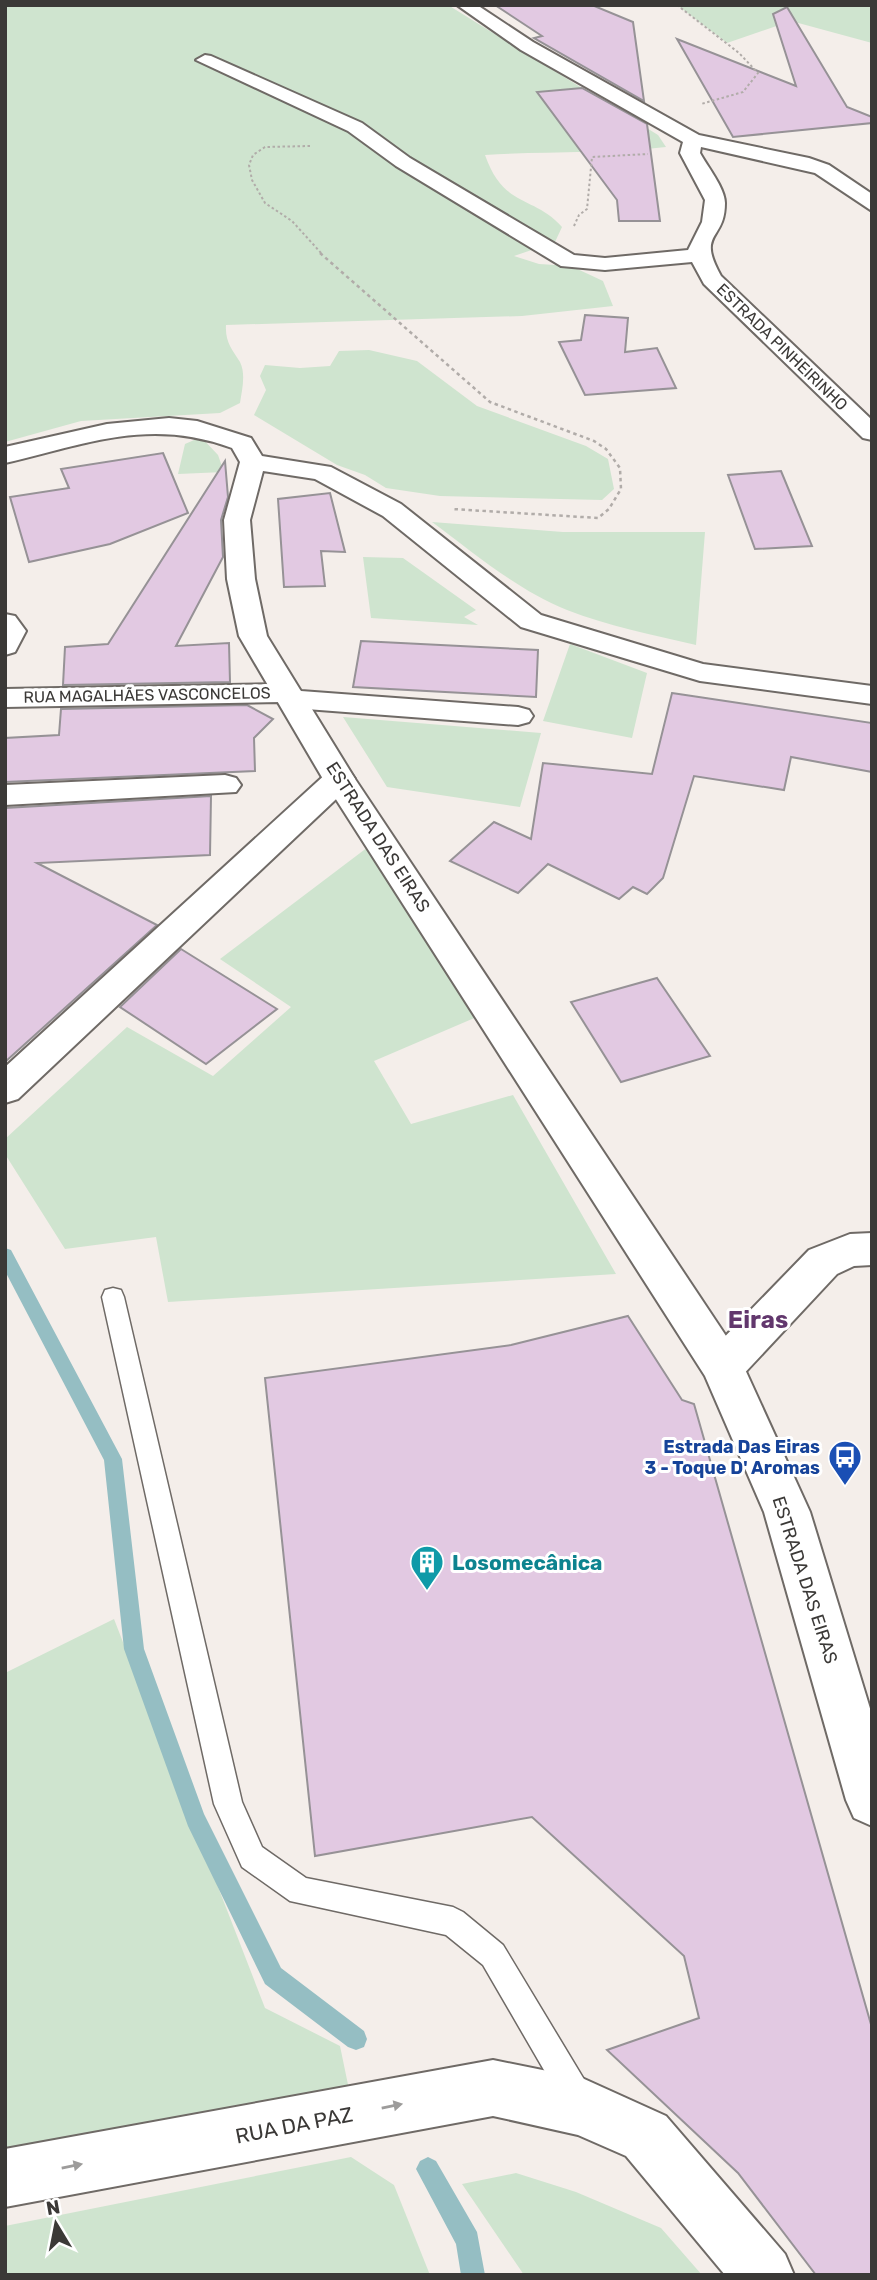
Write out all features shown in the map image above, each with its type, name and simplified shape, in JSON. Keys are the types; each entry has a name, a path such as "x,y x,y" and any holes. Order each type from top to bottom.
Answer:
{"street":[{"path":"205,60 355,127 403,162 569,261 605,264 699,255 699,245 712,222 715,200 691,147 649,113 527,46 465,5"},
{"path":"691,147 802,162 822,169 854,189 872,205"},
{"name":"ESTRADA PINHEIRINHO","path":"699,255 712,279 802,369 872,433"},
{"path":"5,455 133,428 170,425 202,429 242,443 253,462 322,472 392,510 531,621 700,672 872,695"},
{"name":"ESTRADA DAS EIRAS","path":"253,462 237,520 242,579 253,636 339,779 723,1367 787,1512 872,1800"},
{"path":"5,622 12,631 5,646"},
{"name":"RUA MAGALHÃES VASCONCELOS","path":"5,698 290,696 518,716"},
{"path":"5,1089 339,779"},
{"path":"5,795 225,785"},
{"path":"723,1367 823,1262 850,1250 872,1249"},
{"name":"RUA DA PAZ","path":"5,2178 493,2088 582,2107 646,2136 764,2275"}],"lane":[{"path":"113,1297 228,1804 252,1857 300,1891 453,1922 494,1955 582,2107"}],"path":[{"path":"649,113 731,97 743,92 758,73 739,53 677,5"},
{"path":"313,146 265,147 253,155 249,165 252,180 257,194 265,204 292,221 320,252 490,402 548,422 607,448 620,463 623,475 621,490 611,510 598,518 427,508 392,510"},
{"path":"569,261 574,226 579,215 587,209 592,157 691,147"}],"green space":[{"path":"5,5 448,5 658,135 666,147 485,155 501,185 562,227 555,242 514,256 539,264 571,266 603,281 613,306 522,316 226,325 228,341 243,372 240,403 220,413 81,421 5,442"},
{"path":"677,5 872,5 872,43 791,21 727,43"},
{"path":"369,350 417,361 477,406 586,446 608,459 614,489 602,500 440,496 386,488 365,475 337,465 254,415 266,390 260,376 265,365 300,368 330,366 339,351"},
{"path":"201,437 218,455 224,472 178,474 185,444"},
{"path":"432,522 563,532 705,532 696,645 598,621 549,602 496,570"},
{"path":"363,557 403,558 476,610 464,617 478,625 371,618"},
{"path":"570,644 647,673 632,738 543,721"},
{"path":"343,717 541,733 520,807 387,787"},
{"path":"368,847 486,1013 374,1061 411,1124 513,1095 616,1274 168,1302 156,1237 65,1249 5,1154 5,1139 127,1027 213,1076 291,1007 220,959"},
{"path":"114,1619 265,2008 340,2046 352,2104 5,2173 5,1673"},
{"path":"351,2157 394,2185 430,2275 5,2275 5,2226"},
{"path":"516,2173 576,2192 661,2228 702,2275 524,2275 462,2184"}],"building":[{"path":"495,5 592,5 633,22 644,101 534,38 542,36"},
{"path":"787,7 847,107 872,117 872,123 733,137 677,39 796,86 773,14"},
{"path":"582,88 647,124 660,221 619,221 617,200 537,92"},
{"path":"585,315 628,318 625,352 657,348 676,388 585,395 559,342 581,340"},
{"path":"163,453 188,513 110,544 29,562 10,497 69,488 61,469"},
{"path":"225,461 228,497 221,520 223,557 176,646 229,643 230,682 63,685 65,647 108,644"},
{"path":"781,471 812,546 755,549 728,475"},
{"path":"330,493 345,552 321,551 325,586 284,587 278,499"},
{"path":"361,641 538,650 536,697 353,687"},
{"path":"672,693 872,723 872,772 791,757 784,790 694,776 663,878 647,894 633,887 619,899 548,864 518,893 450,861 494,822 531,839 543,763 652,774"},
{"path":"247,705 273,719 254,738 255,771 5,782 5,738 59,735 61,709"},
{"path":"211,796 210,855 37,863 157,925 5,1062 5,808"},
{"path":"181,949 277,1009 206,1064 120,1007"},
{"path":"657,978 710,1056 621,1082 571,1002"},
{"path":"628,1316 682,1400 694,1404 872,2028 872,2275 816,2275 738,2173 607,2050 699,2018 684,1956 532,1817 315,1856 265,1378 511,1345"}],"waterway":[{"path":"5,1255 113,1459 134,1649 195,1819 273,1976 356,2039"},
{"path":"428,2169 468,2241 473,2275"}],"place":[{"name":"Estrada Das Eiras 3 - Toque D' Aromas","path":"845,1487"},
{"name":"Losomecânica","path":"427,1592"}],"district":[{"name":"Eiras","path":"758,1320"}]}
